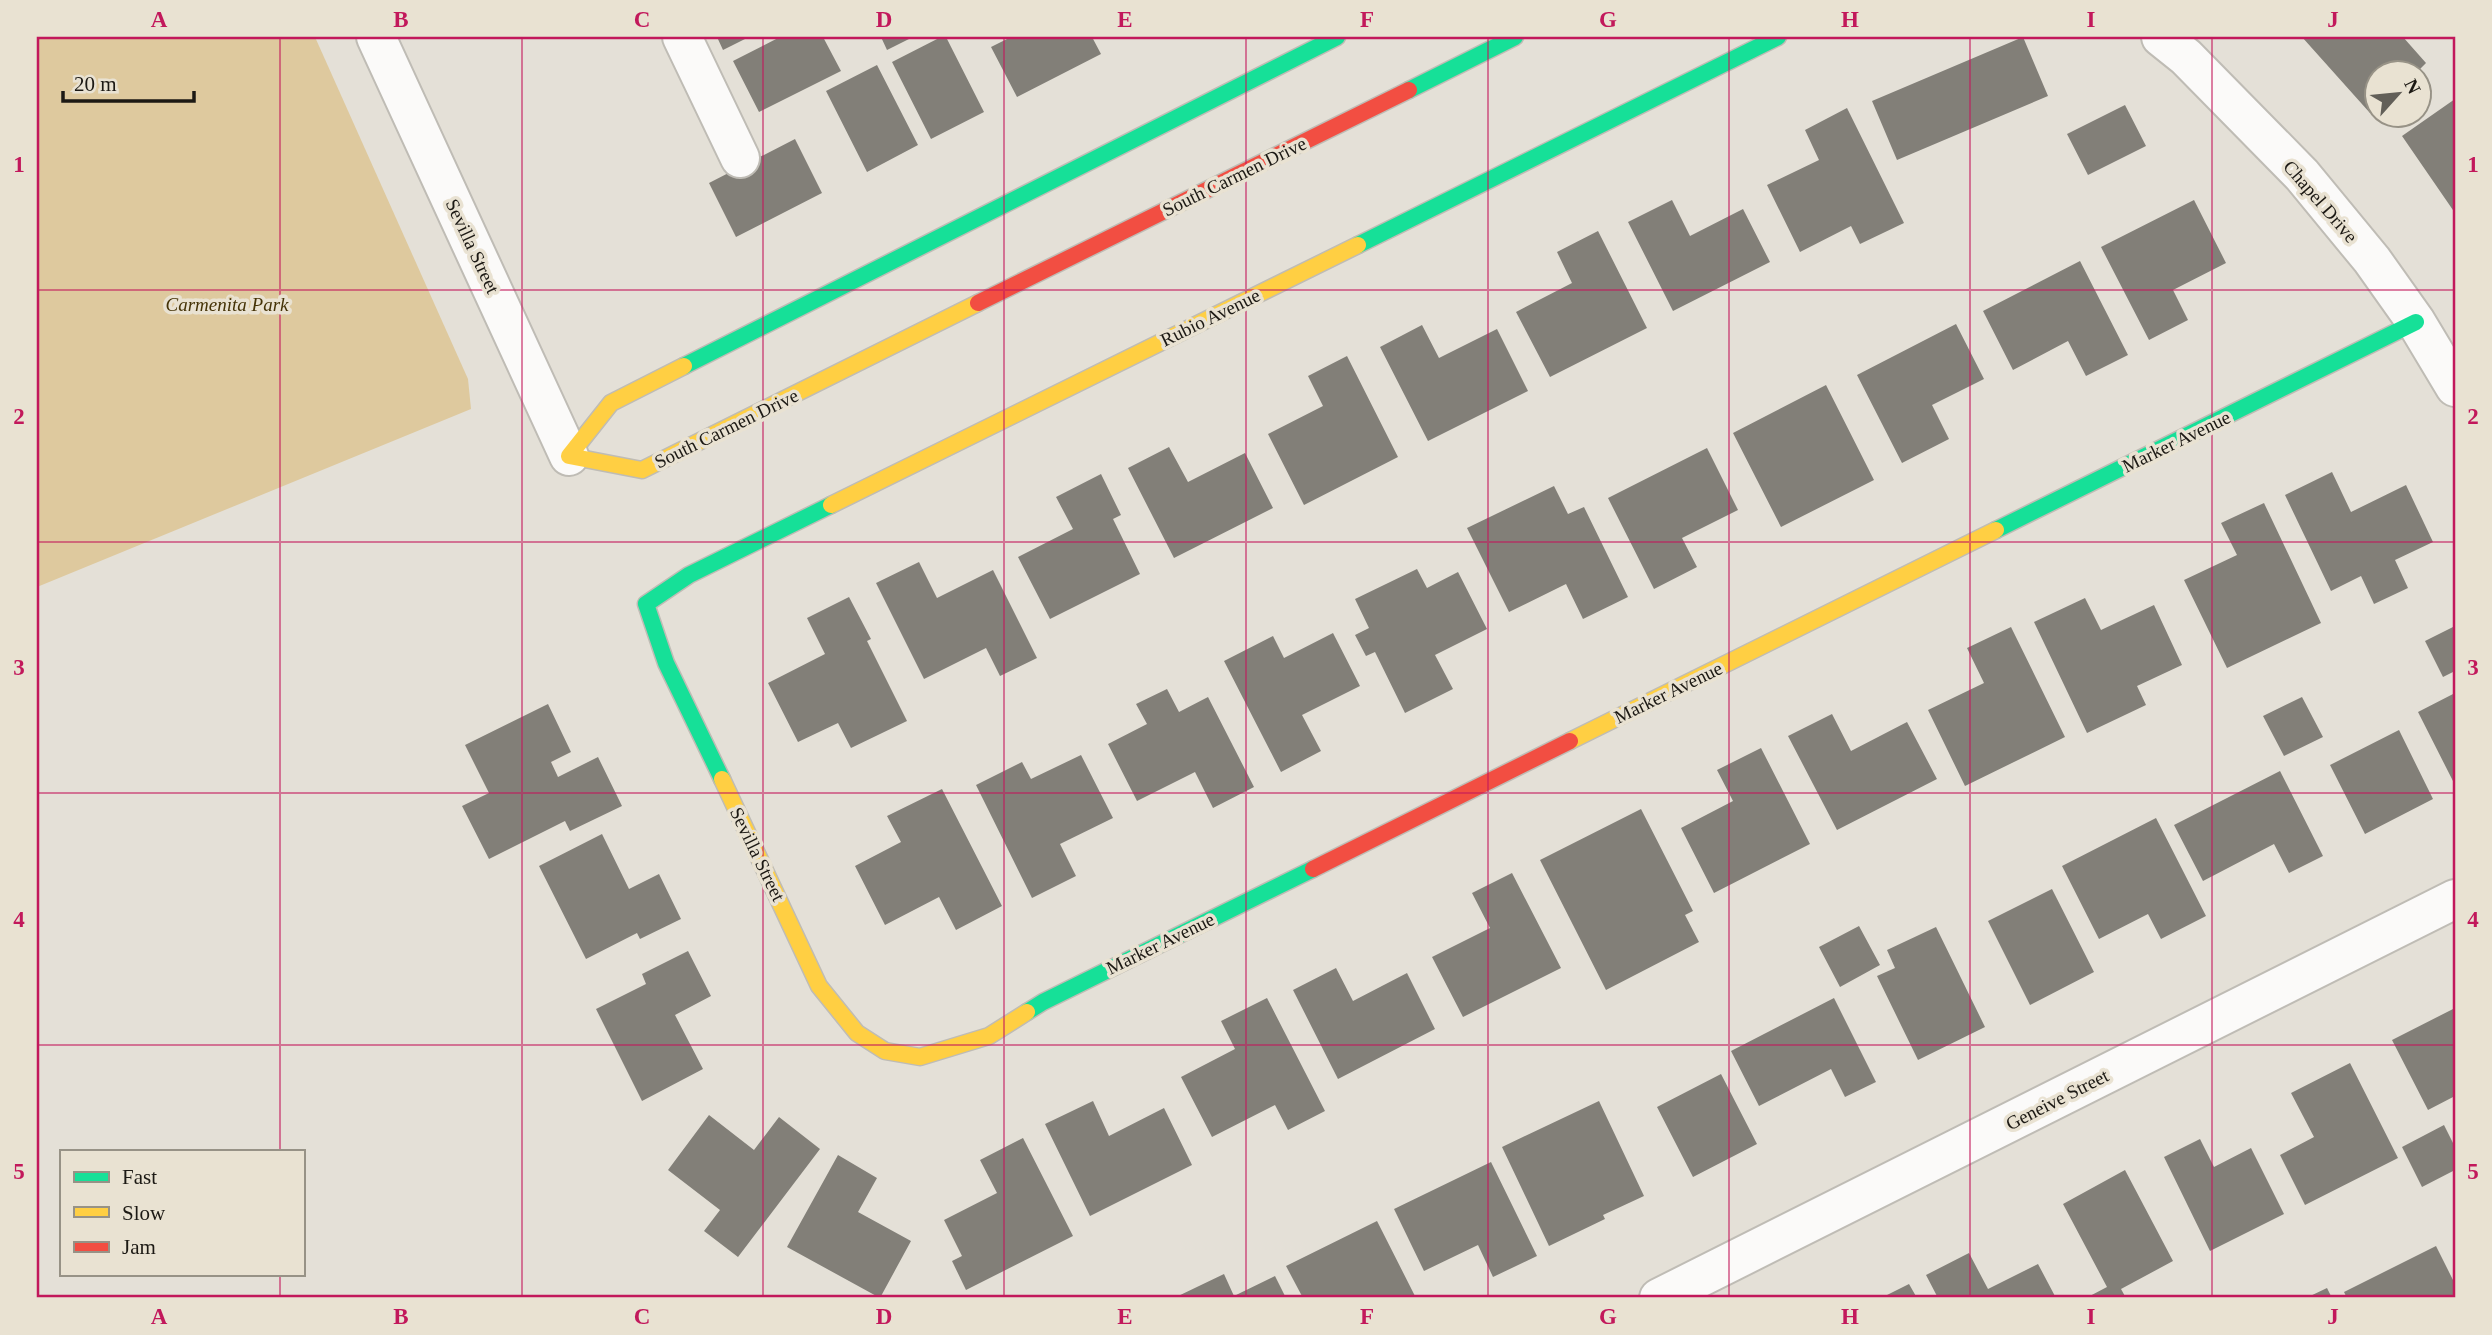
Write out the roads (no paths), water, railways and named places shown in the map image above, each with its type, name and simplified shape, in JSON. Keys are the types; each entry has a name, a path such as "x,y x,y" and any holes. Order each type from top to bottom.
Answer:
{"street":[{"name":"Sevilla Street","path":"376,37 569,456"},
{"path":"682,37 740,158"},
{"path":"569,456 611,403 1337,37"},
{"name":"South Carmen Drive","path":"569,456 642,470 1515,37"},
{"name":"Rubio Avenue","path":"646,604 701,569 1778,37"},
{"name":"Chapel Drive","path":"2161,37 2186,57 2302,175 2372,260 2416,322 2455,387"},
{"name":"Marker Avenue","path":"920,1057 989,1036 1043,1002 2416,322"},
{"name":"Sevilla Street","path":"646,604 666,663 781,901 818,986 857,1033 885,1051 920,1057"},
{"name":"Geneive Street","path":"1659,1298 2455,899"}],"park label":[{"name":"Carmenita Park","path":"227,304"}]}
